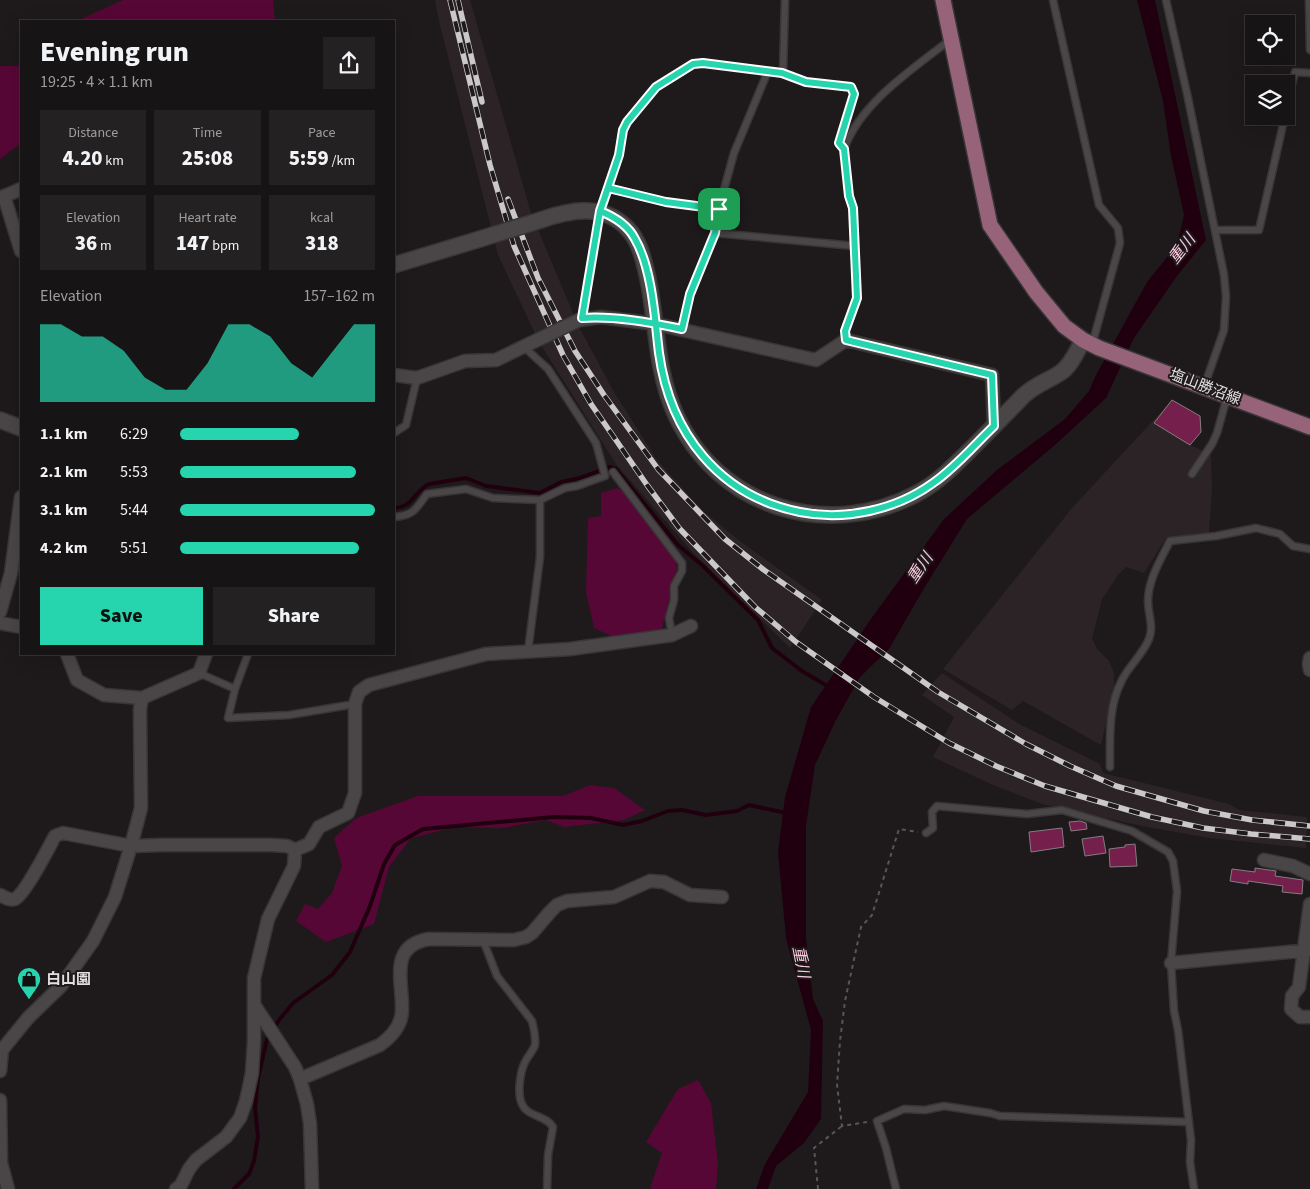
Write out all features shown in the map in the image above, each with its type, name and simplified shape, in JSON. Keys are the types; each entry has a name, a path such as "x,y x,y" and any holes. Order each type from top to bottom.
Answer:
{"main road":[{"name":"塩山勝沼線","path":"944,0 990,225 1036,292 1064,326 1092,344 1310,427"}],"street":[{"path":"20,189 2,197 20,248"},
{"path":"395,265 566,213 600,211 619,220 628,228 635,239 646,270 665,382 675,412 686,434 717,472 751,494 772,504 800,512 828,516 855,514 898,502 934,483 952,468 1031,388 1060,373 1092,344"},
{"path":"395,375 417,378 465,361 496,360 581,319 601,317 682,329 816,360 846,340 992,375 994,426"},
{"path":"0,420 20,428"},
{"path":"0,612 11,573 20,505"},
{"path":"0,623 20,627"},
{"path":"0,895 10,900 16,898 26,886 55,836 63,833 131,846 272,845 287,846 295,850 309,844 319,827 348,813 355,793 355,704 359,692 369,685 486,654 570,649 672,635 691,626"},
{"path":"67,655 77,680 104,695 142,698 199,673 206,655"},
{"path":"1310,658 1310,670"},
{"path":"0,1071 2,1050 28,1018 61,986 93,941 115,897 131,846 140,808 140,709 142,698"},
{"path":"176,1189 181,1185 196,1160 226,1137 240,1118 246,1102 252,1072 255,1006 254,978 268,918 294,866 295,850"},
{"path":"1264,860 1293,866 1310,874"},
{"path":"300,1079 380,1045 392,1035 400,1021 402,1010 400,968 403,956 409,947 419,941 429,939 514,940 526,937 532,933 557,905 567,902 614,897 650,880 664,882 690,895 722,897"},
{"path":"1310,904 1308,950 1299,987 1292,996 1291,1009 1300,1018 1310,1017"},
{"path":"1171,963 1308,950"},
{"path":"255,1006 295,1067 300,1079 310,1124 312,1189"},
{"path":"0,1100 1,1163 8,1189"}],"lane":[{"path":"782,73 785,0"},
{"path":"1053,0 1100,205 1118,228 1120,243 1092,344"},
{"path":"1166,0 1225,282 1224,330 1202,386"},
{"path":"1309,0 1310,50"},
{"path":"846,340 845,331 857,298 853,208 849,196 844,149 850,133 861,117 901,78 952,38"},
{"path":"581,319 600,211 619,155 623,130 627,122 656,87 693,64 703,63 782,73 806,82 851,87 854,94 839,143 844,149"},
{"path":"682,329 690,294 715,233 719,209 734,153 768,71"},
{"path":"1294,75 1295,72 1310,74"},
{"path":"1215,230 1259,230 1283,125"},
{"path":"608,188 666,202 719,209"},
{"path":"715,233 855,246"},
{"path":"395,517 407,516 415,510 427,494 466,489 493,498 540,500 565,488 605,476 596,443 548,368 526,345"},
{"path":"395,432 406,425 417,378"},
{"path":"1192,474 1212,444 1228,396"},
{"path":"613,472 682,563 682,571 674,586 674,600 669,618 672,635"},
{"path":"528,651 540,557 540,500"},
{"path":"1110,767 1110,731 1114,697 1122,679 1148,641 1152,629 1148,600 1153,577 1170,541 1216,536 1256,528 1280,534 1293,546 1310,549"},
{"path":"248,655 235,689 228,718 289,715 355,704"},
{"path":"199,673 235,689"},
{"path":"926,833 933,828 932,812 937,806 1028,814 1062,810 1132,831 1168,852 1173,860 1177,891 1171,963 1174,1011 1189,1122 1191,1140 1190,1162 1194,1189"},
{"path":"483,940 497,976 532,1021 535,1042 533,1050 524,1063 519,1093 522,1105 527,1111 550,1123 553,1127 548,1155 547,1189"},
{"path":"896,1189 877,1121 904,1109 925,1110 944,1106 1000,1116 1189,1122"}],"path":[{"path":"842,1126 837,1085 840,1041 845,1001 861,926 872,915 899,829 926,833"},
{"path":"818,1189 814,1148 842,1126 877,1121"}],"shaded area":[{"path":"123,0 273,0 275,20 79,20"},
{"path":"435,0 470,0 531,213 578,325 614,392 657,460 703,511 741,542 822,600 790,648 694,554 616,464 539,342 498,255"},
{"path":"0,66 19,66 20,144 0,159"},
{"path":"1172,400 1200,416 1201,432 1190,445 1211,455 1212,489 1209,533 1166,538 1144,573 1126,567 1118,575 1102,599 1092,639 1097,649 1109,661 1114,673 1114,687 1101,745 1023,701 1012,710 943,669 1073,507"},
{"path":"617,488 627,494 675,558 677,568 661,632 616,638 594,628 586,592 588,518 601,516 601,493"},
{"path":"942,673 1019,724 1100,764 1103,773 1229,804 1239,810 1307,817 1306,848 1209,838 1142,826 1042,804 993,785 933,757 954,717 922,695"},
{"path":"590,785 614,788 645,810 624,820 564,827 546,820 503,828 455,827 411,838 389,867 374,924 326,942 296,921 305,904 318,909 332,893 342,866 334,838 356,818 418,796 563,796"},
{"path":"698,1080 711,1103 718,1164 716,1189 652,1189 650,1188 662,1153 646,1142 678,1089"}],"water":[{"name":"重川","path":"1137,0 1155,0 1206,240 1177,276 1134,338 1106,398 1055,445 967,519 889,649 860,677 836,720 815,765 806,826 806,938 813,999 823,1021 821,1119 804,1143 776,1166 768,1189 756,1189 765,1164 808,1092 811,1030 786,938 778,852 785,797 811,707 873,616 944,519 997,470 1065,419 1089,391 1147,282 1177,245 1184,215 1171,156 1163,101"}],"building":[{"path":"1172,400 1200,416 1201,432 1190,445 1154,423"},
{"path":"1080,821 1086,823 1087,829 1071,831 1069,822"},
{"path":"1062,828 1064,847 1031,852 1029,832"},
{"path":"1103,836 1106,853 1085,856 1082,839"},
{"path":"1135,844 1137,866 1110,867 1109,849"},
{"path":"1255,868 1276,871 1275,876 1303,880 1302,894 1282,892 1283,886 1248,881 1248,884 1230,881 1232,869 1255,872"}],"waterway":[{"path":"395,508 406,505 429,484 466,478 486,486 540,493 561,482 580,478 610,467 616,469 678,545 702,565 758,620 772,648 802,671 829,687"},
{"path":"234,1189 249,1174 254,1161 258,1137 255,1108 258,1078 267,1039 293,1003 332,975 350,952 370,906 384,864 395,845 423,829 554,817 591,818 623,825 642,821 668,811 682,810 706,815 737,811 749,805 786,813"}],"railway":[{"path":"450,0 490,165 514,246 563,355 591,404 679,528 755,607 796,642 874,697 949,743 996,766 1045,786 1152,817 1203,828 1310,839"},
{"path":"458,0 482,102"},
{"path":"508,199 538,278 575,351 604,395 658,469 725,539 764,570 938,692 1026,744 1070,766 1116,786 1204,811 1252,820 1310,826"}],"place":[{"name":"白山園","path":"29,1000"}],"route":[{"path":"719,209 666,202 608,188 600,211 619,220 628,228 635,239 646,270 656,324 665,382 675,412 686,434 717,472 751,494 791,510 828,516 855,514 898,502 934,483 952,468 994,426 992,375 846,340 845,331 857,298 853,208 849,196 844,149 839,143 854,94 851,87 806,82 782,73 703,63 693,64 656,87 627,122 623,130 619,155 600,211 582,318 601,317 656,324 682,329 690,294 715,233 719,209"}]}
